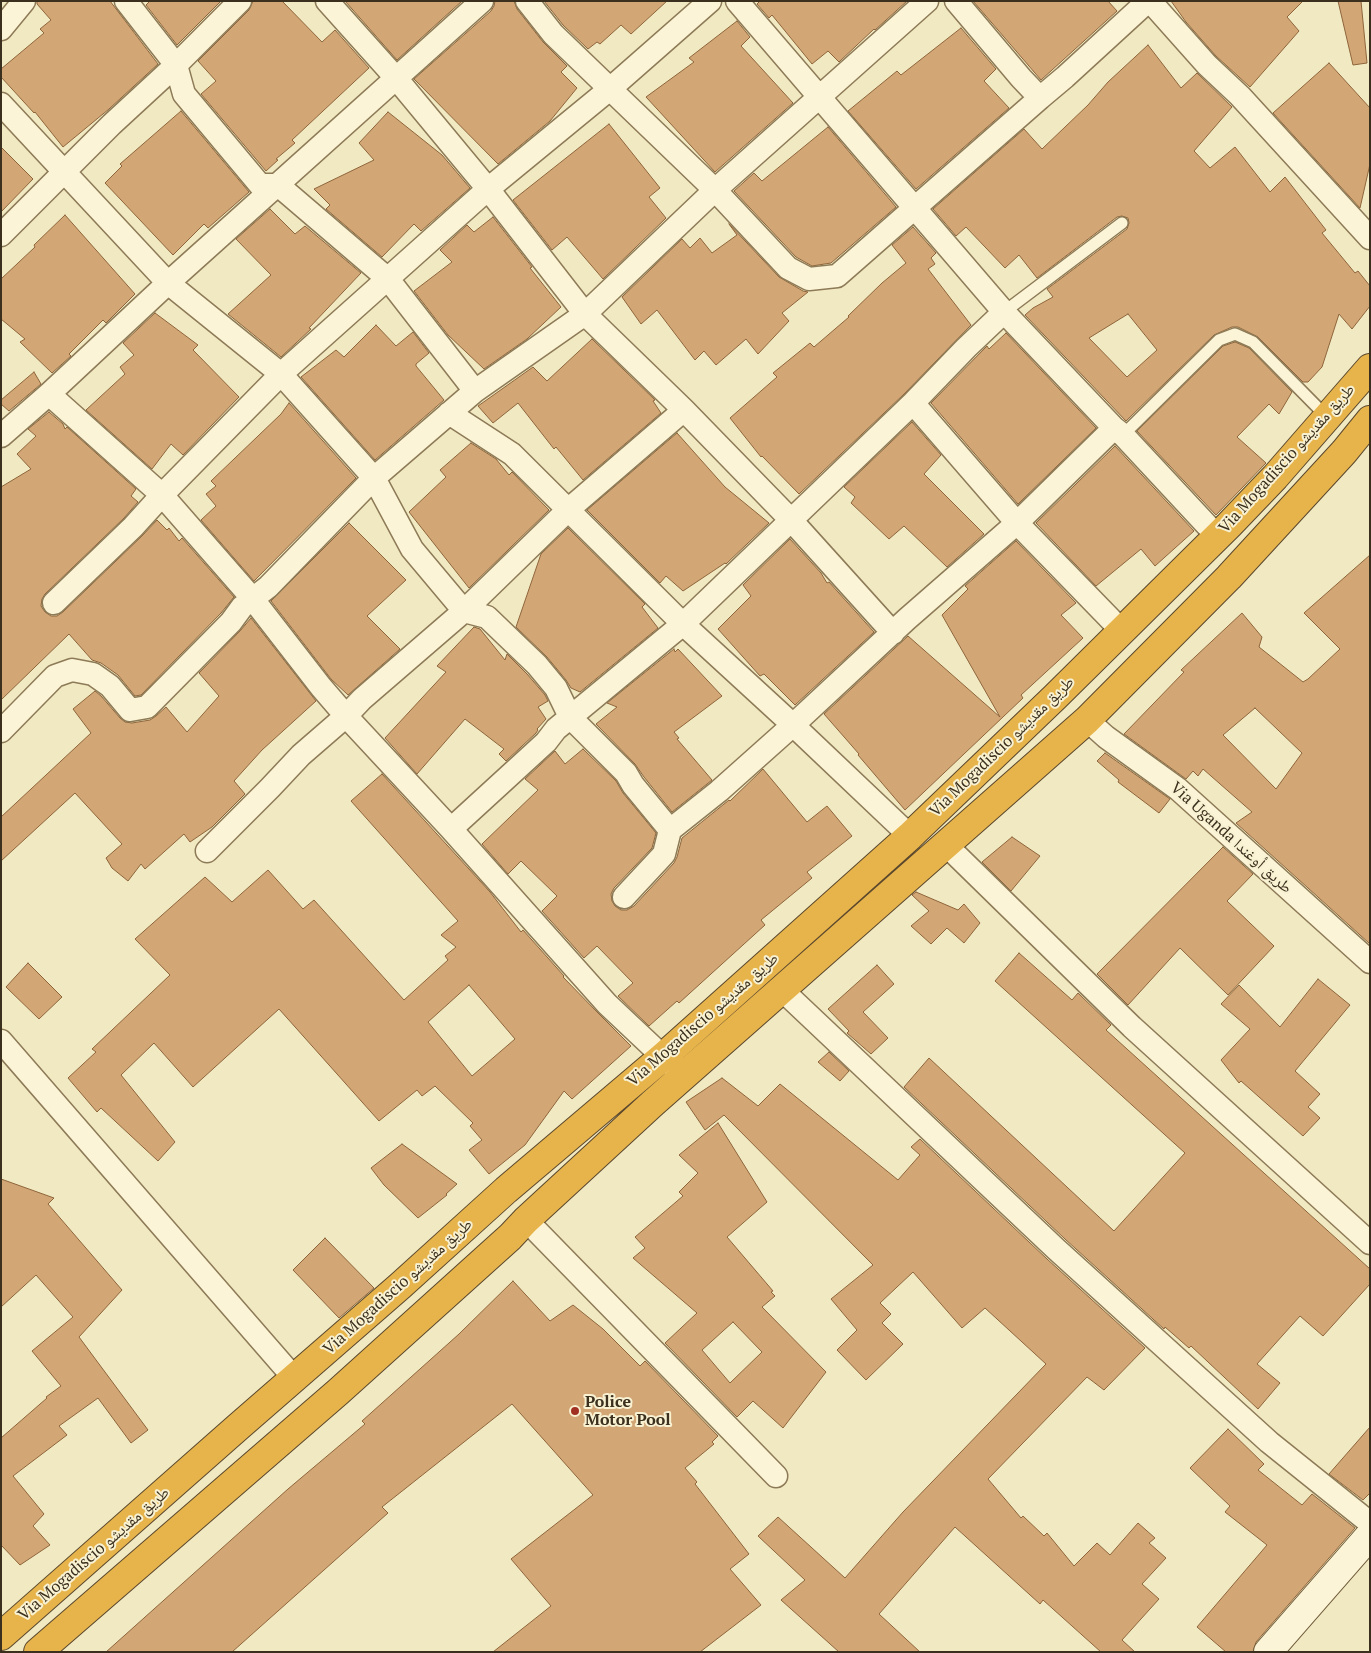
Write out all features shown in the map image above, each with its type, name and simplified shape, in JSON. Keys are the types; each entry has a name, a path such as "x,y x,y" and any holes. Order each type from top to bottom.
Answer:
{"highway":[{"name":"Via Mogadiscio طريق مقديشو","path":"1,1636 295,1379 506,1190 664,1056 910,836 1122,631 1217,536 1274,477 1370,368"},
{"name":"Via Mogadiscio طريق مقديشو","path":"38,1652 262,1458 510,1237 526,1220 781,989 1088,720 1229,577 1344,452 1370,420"},
{"path":"400,1286 425,1313"},
{"path":"238,1427 262,1458"}],"street":[{"path":"1,29 24,1"},
{"path":"126,1 176,65 184,94 260,185 278,185 388,279 475,391"},
{"path":"1,235 112,124 176,65 240,1"},
{"path":"327,1 396,78 488,189 585,314 684,410 791,520 892,633"},
{"path":"1,436 50,394 168,283 482,1"},
{"path":"527,1 552,34 611,88 716,190 788,268 809,280 837,276 1149,1 1207,65 1251,108 1370,238"},
{"path":"54,603 133,528 162,495 282,374 488,189 611,88 710,1"},
{"path":"737,1 1004,312 1217,536"},
{"path":"1,731 55,676 72,670 93,674 110,686 130,710 146,707 231,622 242,608 268,587 374,478 475,391 585,314 716,190 928,1"},
{"path":"956,1 1040,98"},
{"path":"1,104 168,283 282,374 374,478 412,549 464,611 488,618 537,665 556,688 570,717 626,773 633,785 670,830"},
{"path":"451,829 546,742 556,728 683,624 913,403 1004,312"},
{"path":"50,394 162,495 252,598 346,716 451,829 607,1004 664,1056 683,1077"},
{"path":"913,403 1017,523 1122,631"},
{"path":"207,851 302,755 346,716 362,699 464,611 568,509 684,410"},
{"path":"449,414 512,454 683,624 910,836"},
{"path":"624,896 664,854 670,830 719,791 892,633 1119,431"},
{"name":"Via Uganda طريق أوغندا","path":"1088,720 1106,738 1178,789 1370,962"},
{"path":"945,844 1132,1026 1370,1243"},
{"path":"781,989 1056,1249 1269,1442 1370,1523"},
{"path":"1,1041 295,1379"},
{"path":"526,1220 776,1476"},
{"path":"1268,1652 1370,1535"}],"lane":[{"path":"1004,312 1122,223"},
{"path":"1119,431 1218,340 1235,334 1253,342 1327,417"}],"building":[{"path":"37,1 110,1 158,64 109,109 63,147 35,112 1,77 1,69 44,33 40,29 51,20 37,4"},
{"path":"150,1 221,1 177,45 146,5"},
{"path":"253,1 282,1 322,42 335,30 369,68 292,140 295,143 276,159 278,160 266,171 201,94 216,81 198,61 249,10"},
{"path":"345,1 462,1 397,60"},
{"path":"495,1 514,1 517,9 543,42 567,66 561,72 577,88 550,121 498,164 414,79 491,11"},
{"path":"544,1 667,1 631,34 621,25 600,44 597,42 588,49 563,25"},
{"path":"760,1 907,1 839,62 828,51 812,64 772,15 769,18 757,4"},
{"path":"973,1 1108,1 1117,11 1041,80"},
{"path":"1171,1 1303,1 1287,17 1299,31 1250,87 1216,56 1186,22"},
{"path":"1338,1 1361,1 1367,63 1353,65"},
{"path":"737,21 750,37 741,46 793,103 715,172 646,97 694,62 689,58"},
{"path":"961,28 996,69 984,81 1009,108 916,189 848,111 897,71 901,75"},
{"path":"1148,45 1181,88 1197,73 1232,107 1194,151 1210,168 1235,147 1270,192 1285,177 1326,230 1322,233 1355,273 1358,271 1370,286 1370,306 1352,329 1339,314 1322,367 1308,382 1303,382 1258,337 1238,327 1232,327 1214,335 1126,421 1025,315 1033,308 1053,297 1047,289 1127,229 1128,218 1117,217 1037,278 1019,255 1005,268 966,227 956,236 933,209 1024,129 1042,149 1088,105 1108,82","holes":["1128,314 1157,350 1127,377 1089,338"]},
{"path":"1329,63 1370,108 1370,164 1360,208 1273,113"},
{"path":"181,111 249,192 208,228 204,224 173,255 105,183 122,166 120,164"},
{"path":"388,112 442,155 470,188 421,231 414,224 382,257 326,209 330,205 314,189 374,160 359,143"},
{"path":"609,124 660,188 649,197 666,218 603,279 567,237 552,250 513,200"},
{"path":"828,127 896,207 831,263 812,266 796,257 734,191 754,173 762,181"},
{"path":"1,147 33,179 1,212"},
{"path":"270,209 295,234 305,226 361,273 309,328 311,329 281,357 228,314 271,275 236,239"},
{"path":"65,215 135,294 106,323 103,320 69,354 71,356 52,373 20,342 25,339 1,319 1,279"},
{"path":"493,217 561,307 527,339 484,369 448,335 414,291 452,262 440,250 467,225 474,232"},
{"path":"729,224 779,277 808,292 782,313 789,321 758,354 746,339 716,365 704,351 695,360 657,310 641,324 622,297 682,239 690,248 700,238 712,253 737,235"},
{"path":"913,227 936,253 931,258 935,264 928,269 971,325 904,394 799,494 761,457 730,418 777,377 773,373 810,343 814,347 906,263 892,245"},
{"path":"155,313 198,345 193,350 239,397 183,455 171,444 152,469 86,410 125,374 120,367 134,355 123,343"},
{"path":"376,325 396,346 413,332 429,353 416,366 444,400 375,460 301,377 336,350 344,357"},
{"path":"1006,333 1096,428 1018,504 931,403 987,346 989,349"},
{"path":"592,339 655,400 653,401 661,413 583,480 556,447 554,449 518,403 493,423 478,406 533,367 547,381"},
{"path":"1235,342 1249,348 1292,392 1279,414 1269,404 1237,437 1266,463 1216,515 1137,431 1223,346"},
{"path":"34,372 41,384 9,411 1,404 1,400"},
{"path":"289,403 356,478 254,581 201,520 216,506 206,494 216,486 211,481 281,414"},
{"path":"49,412 63,424 65,429 67,427 136,489 131,496 138,502 124,518 45,594 41,606 45,612 51,616 57,616 63,612 157,520 167,530 169,528 179,541 182,538 234,597 221,613 141,695 135,696 118,675 101,663 92,660 69,634 1,700 1,487 31,469 17,454 36,436 28,429"},
{"path":"912,422 941,455 924,474 984,534 947,567 904,526 889,539 851,503 855,497 844,487"},
{"path":"677,433 725,487 769,523 726,564 683,591 666,576 660,583 587,510"},
{"path":"471,443 496,459 509,475 512,472 549,510 469,588 409,512 446,477 440,470"},
{"path":"1115,446 1194,531 1155,566 1141,549 1096,586 1036,523"},
{"path":"349,523 406,580 367,616 400,649 348,695 331,679 271,601"},
{"path":"568,528 645,604 642,607 658,628 580,692 571,688 547,657 516,627 541,554"},
{"path":"790,539 821,573 827,583 829,582 874,632 795,705 764,674 760,676 718,629 751,596 743,585"},
{"path":"1016,541 1076,603 1061,615 1083,638 1021,695 1023,698 905,810 824,714 908,636 1000,717 942,615 968,589 965,586"},
{"path":"1370,555 1370,944 1236,823 1252,812 1203,769 1198,776 1193,771 1186,779 1124,734 1184,672 1181,670 1242,613 1262,637 1259,647 1303,682 1308,679 1340,649 1304,613","holes":["1255,708 1302,753 1276,789 1223,735"]},
{"path":"251,618 316,701 262,750 234,781 245,794 212,827 190,842 184,834 145,869 141,864 128,881 112,868 106,858 122,844 75,793 1,861 1,817 91,733 73,709 95,691 125,722 132,723 150,720 166,707 187,732 219,696 199,673"},
{"path":"474,627 480,629 505,660 507,654 545,695 548,701 538,707 546,719 537,729 536,733 506,761 499,754 504,749 465,719 417,774 385,738 446,672 437,666"},
{"path":"674,649 675,652 678,649 722,696 674,732 679,738 677,739 712,780 672,812 635,764 596,724 617,707 607,703"},
{"path":"583,749 616,781 623,793 656,833 652,848 614,888 611,894 615,906 621,910 627,910 634,906 674,863 682,838 730,801 763,769 807,822 827,806 852,836 807,872 812,878 761,920 765,925 679,1003 677,1001 649,1026 618,996 633,983 597,946 584,958 542,911 557,896 521,861 508,874 482,844 538,790 525,779 555,751 565,764"},
{"path":"1105,753 1170,799 1159,813 1118,782 1119,780 1097,761"},
{"path":"382,774 490,892 521,932 523,930 563,977 631,1046 572,1099 564,1091 525,1145 489,1174 469,1150 482,1140 470,1126 473,1123 435,1086 422,1096 417,1090 379,1121 279,1009 193,1087 154,1043 121,1075 175,1142 158,1161 101,1108 97,1112 68,1078 96,1052 92,1049 170,975 135,939 205,877 232,902 268,870 303,909 314,900 404,1000 448,960 445,956 456,947 441,935 458,921 351,801","holes":["469,985 515,1039 472,1076 428,1022"]},
{"path":"1012,837 1040,856 1011,891 982,862"},
{"path":"1223,847 1253,874 1227,901 1274,946 1228,995 1180,948 1128,1005 1097,974"},
{"path":"916,892 958,910 964,904 980,923 964,943 947,928 931,944 911,926 929,911 912,895"},
{"path":"1019,953 1072,1000 1078,993 1111,1025 1106,1030 1370,1269 1370,1284 1323,1336 1300,1316 1257,1364 1280,1383 1258,1409 1191,1346 1189,1348 1165,1327 1164,1329 1065,1239 904,1087 929,1058 1114,1231 1185,1153 995,981"},
{"path":"28,963 62,997 39,1019 6,987"},
{"path":"877,965 894,984 863,1012 888,1038 871,1054 847,1033 849,1031 828,1009"},
{"path":"1318,979 1350,1005 1295,1071 1320,1094 1308,1107 1320,1118 1303,1136 1241,1081 1239,1083 1221,1060 1250,1029 1221,1004 1239,985 1280,1027"},
{"path":"829,1052 849,1071 840,1081 818,1062"},
{"path":"722,1078 758,1106 780,1084 898,1180 920,1155 911,1147 920,1139 1145,1348 1104,1390 1087,1377 988,1479 1021,1518 1023,1516 1044,1536 1047,1533 1074,1566 1097,1543 1110,1555 1138,1523 1155,1538 1149,1543 1166,1558 1142,1584 1159,1599 1122,1640 1135,1652 1101,1652 1043,1600 1040,1604 955,1527 879,1614 920,1652 839,1652 781,1600 805,1580 758,1536 778,1517 845,1578 903,1512 1046,1364 985,1308 962,1328 913,1272 880,1303 891,1314 882,1323 903,1344 866,1380 837,1350 857,1330 831,1299 873,1265 724,1115 705,1130 686,1102"},
{"path":"718,1123 767,1202 727,1237 773,1291 771,1292 775,1296 762,1307 826,1372 783,1428 753,1401 737,1417 665,1343 697,1313 633,1258 645,1248 635,1237 683,1196 679,1192 698,1173 679,1155","holes":["733,1322 762,1352 730,1383 702,1350"]},
{"path":"402,1144 457,1184 447,1195 418,1218 384,1185 371,1168"},
{"path":"1,1179 54,1198 48,1204 122,1290 79,1337 148,1430 131,1443 98,1398 59,1426 67,1435 13,1476 44,1514 33,1526 50,1545 20,1565 1,1545 1,1438 46,1397 61,1386 32,1351 73,1317 36,1275 1,1307"},
{"path":"325,1238 374,1288 339,1318 293,1270"},
{"path":"513,1281 550,1321 573,1305 603,1329 640,1366 645,1361 718,1436 712,1442 714,1444 685,1468 697,1482 695,1484 749,1554 730,1569 761,1605 700,1652 493,1652 551,1606 511,1559 593,1495 512,1404 382,1507 388,1513 232,1652 106,1652 288,1489 365,1424 362,1421 459,1334"},
{"path":"1370,1427 1370,1493 1363,1500 1329,1474"},
{"path":"1228,1429 1264,1464 1258,1470 1302,1505 1312,1494 1355,1528 1256,1642 1253,1652 1226,1652 1197,1627 1267,1545 1225,1512 1230,1506 1190,1468"}],"place":[{"name":"Police Motor Pool","path":"575,1411"}]}
